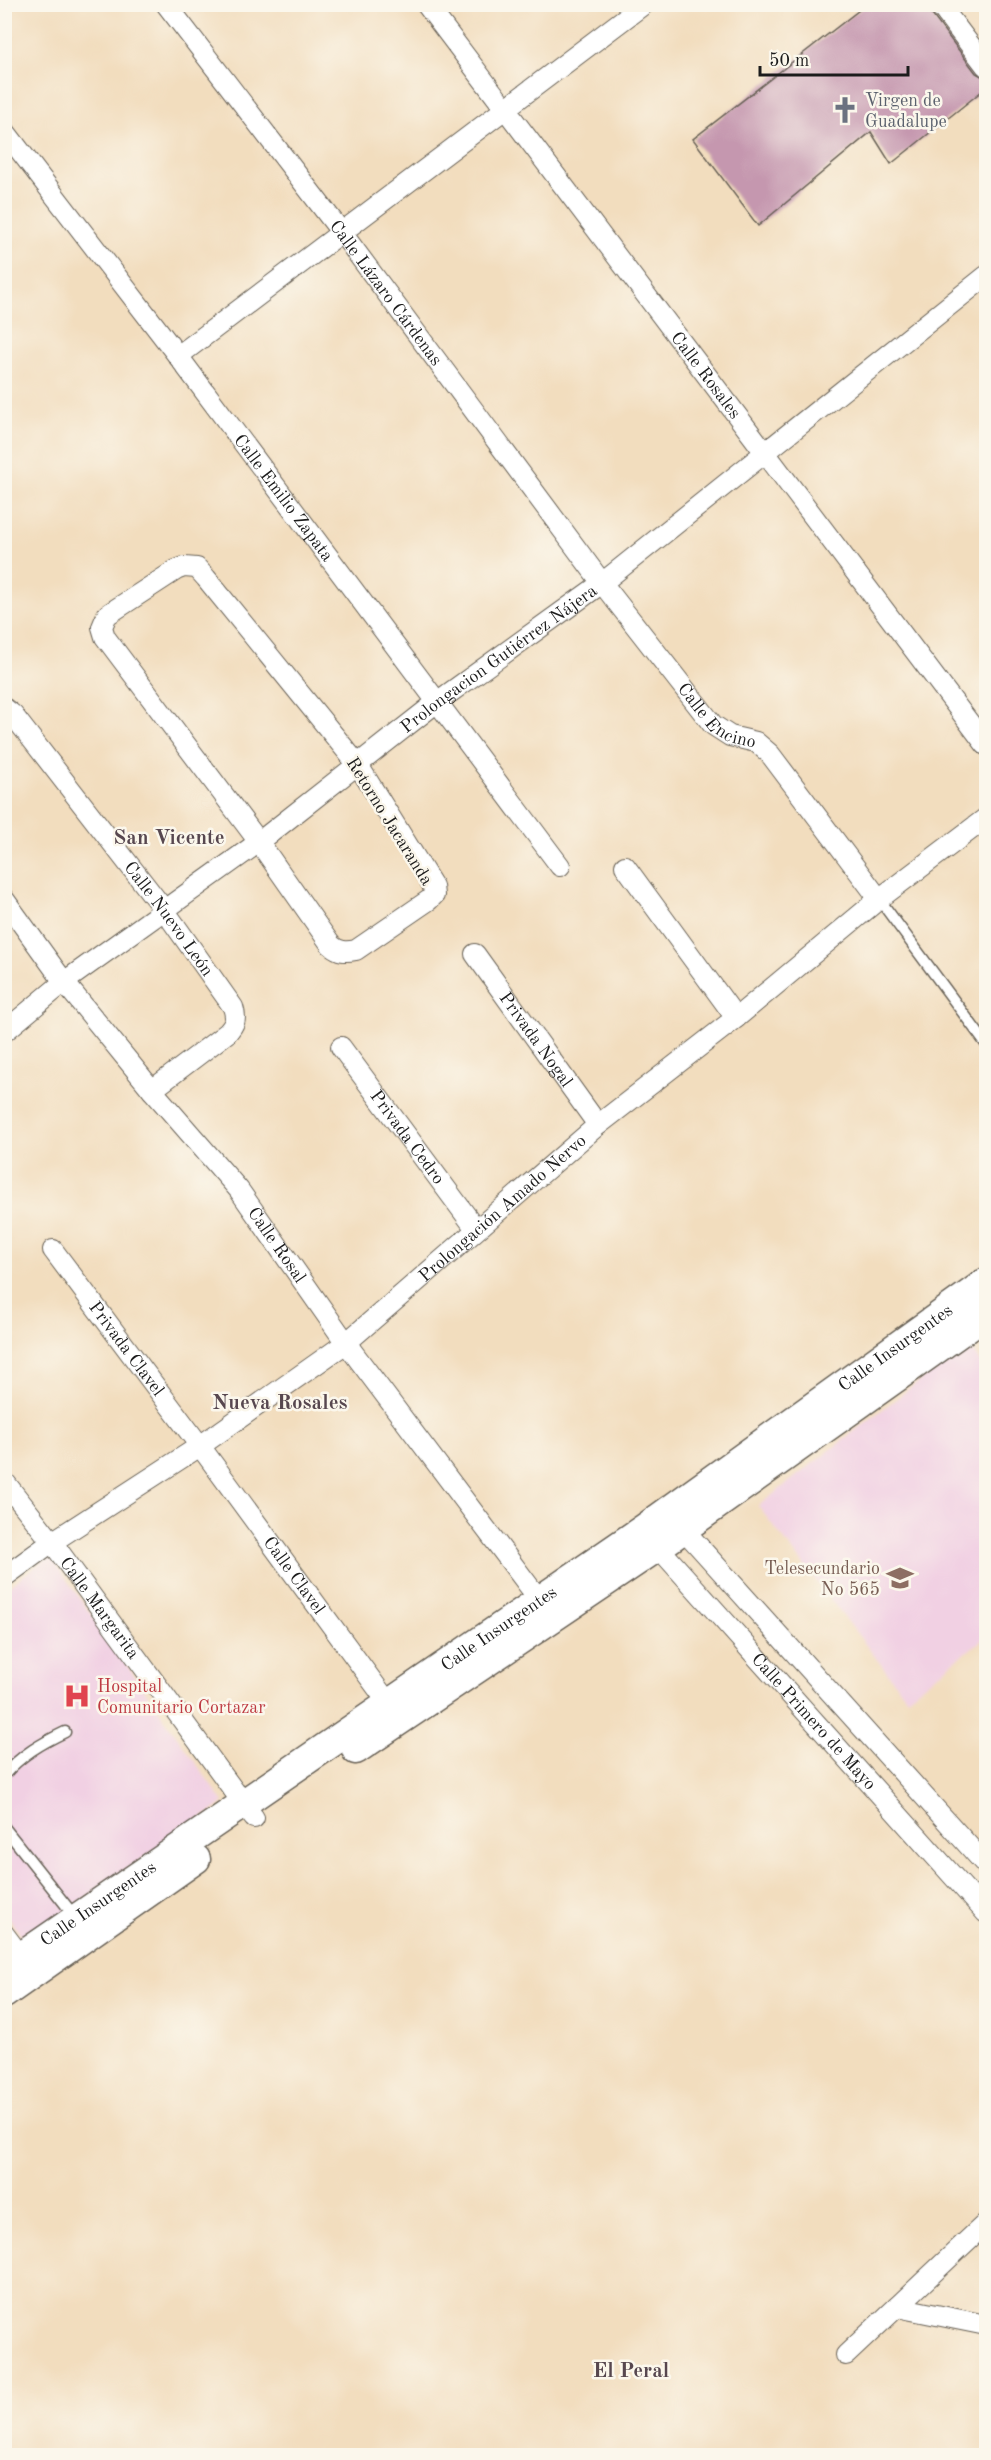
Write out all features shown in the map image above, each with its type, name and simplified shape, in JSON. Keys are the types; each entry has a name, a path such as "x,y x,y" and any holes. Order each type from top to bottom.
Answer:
{"main road":[{"name":"Calle Insurgentes","path":"16,1958 248,1810 650,1538 987,1282"},
{"name":"Calle Insurgentes","path":"675,1520 987,1314"},
{"name":"Calle Insurgentes","path":"4,1994 16,1958 248,1810 389,1704 546,1609"}],"street":[{"name":"Calle Lázaro Cárdenas","path":"166,4 342,233 602,583"},
{"name":"Calle Rosales","path":"426,4 987,745"},
{"path":"178,356 644,4"},
{"path":"939,4 987,66"},
{"name":"Calle Emilio Zapata","path":"4,130 178,356 560,866"},
{"name":"Prolongacion Gutiérrez Nájera","path":"4,1032 64,982 259,842 437,702 602,583 987,276"},
{"name":"Retorno Jacaranda","path":"197,568 358,765 433,886 434,895 365,946 346,952 336,950 259,842 105,637 102,627 107,615 176,570 197,568"},
{"name":"Calle Encino","path":"602,583 713,725 730,736 756,742 770,754 879,899"},
{"name":"Calle Nuevo León","path":"4,708 20,725 165,911 233,1007 236,1015 235,1025 152,1090"},
{"name":"Prolongación Amado Nervo","path":"4,1577 52,1542 200,1446 346,1343 598,1125 736,1018 879,899 987,818"},
{"path":"625,866 736,1018"},
{"name":"Calle Rosal","path":"4,899 64,982 152,1090 239,1190 346,1343 546,1609"},
{"name":"Privada Nogal","path":"475,954 598,1125"},
{"name":"Privada Cedro","path":"341,1047 476,1229"},
{"name":"Privada Clavel","path":"52,1250 200,1446"},
{"name":"Calle Clavel","path":"200,1446 389,1704"},
{"name":"Calle Margarita","path":"4,1480 248,1810"},
{"name":"Calle Primero de Mayo","path":"675,1520 987,1865"},
{"name":"Calle Primero de Mayo","path":"650,1538 987,1913"},
{"path":"846,2355 987,2223"},
{"path":"897,2307 987,2325"}],"lane":[{"path":"879,899 987,1044"},
{"path":"4,1775 33,1749 65,1732"},
{"path":"4,1827 76,1918"}],"shaded area":[{"name":"Telesecundario No 565","path":"967,1344 986,1369 986,1637 907,1698 758,1506"},
{"name":"Hospital Comunitario Cortazar","path":"50,1556 224,1803 25,1940 5,1913 4,1590"}],"building":[{"name":"Virgen de Guadalupe","path":"867,4 927,4 929,11 976,73 987,79 987,87 891,164 871,132 758,226 693,139"}],"place":[{"name":"Virgen de Guadalupe","path":"845,110"},
{"name":"Telesecundario No 565","path":"900,1578"},
{"name":"Hospital Comunitario Cortazar","path":"77,1696"}],"district":[{"name":"San Vicente","path":"169,837"},
{"name":"Nueva Rosales","path":"280,1402"},
{"name":"El Peral","path":"631,2370"}]}
